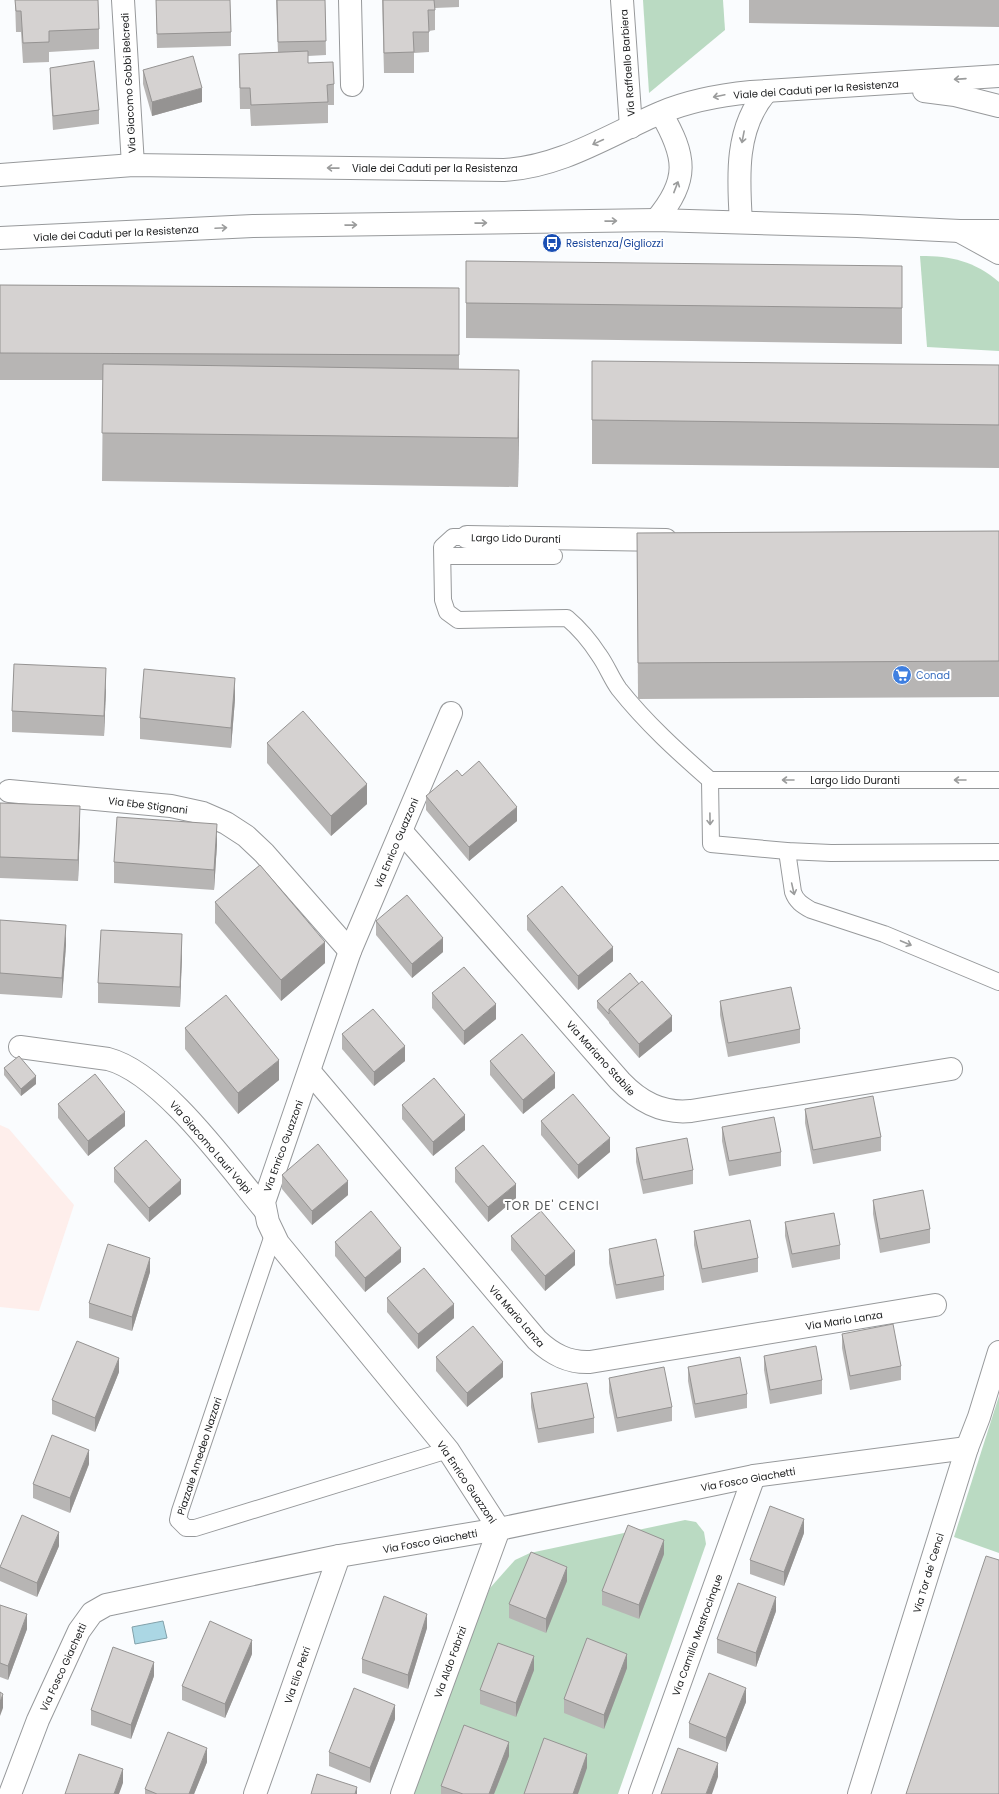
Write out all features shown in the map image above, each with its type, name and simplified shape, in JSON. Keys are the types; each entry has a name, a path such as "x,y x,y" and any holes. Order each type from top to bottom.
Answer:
{"street":[{"name":"Via Giacomo Gobbi Belcredi","path":"123,0 133,165"},
{"path":"350,0 352,86"},
{"name":"Via Raffaello Barbiera","path":"622,0 631,127"},
{"name":"Viale dei Caduti per la Resistenza","path":"0,175 133,165 514,169 549,163 661,113 721,96 767,91 999,76"},
{"path":"878,85 955,95 999,106"},
{"path":"741,222 738,182 743,136 753,110 767,91"},
{"path":"656,220 673,196 682,166 677,143 661,113"},
{"name":"Viale dei Caduti per la Resistenza","path":"0,238 252,226 656,220 960,231 999,231"},
{"path":"960,231 999,253"},
{"name":"Largo Lido Duranti","path":"467,537 689,540"},
{"name":"Via Enrico Guazzoni","path":"451,713 350,951 310,1072 267,1191 264,1209 273,1235 283,1250 448,1450 499,1529"},
{"name":"Via Ebe Stignani","path":"9,791 171,806 203,813 226,822 246,836 264,853 350,951"},
{"name":"Via Mariano Stabile","path":"401,831 623,1084 639,1099 656,1108 673,1112 691,1111 951,1069"},
{"name":"Via Giacomo Lauri Volpi","path":"20,1047 108,1059 122,1063 139,1073 156,1087 191,1122 264,1209"},
{"name":"Via Mario Lanza","path":"310,1072 537,1340 553,1354 570,1360 590,1362 935,1305"},
{"name":"Via Tor de' Cenci","path":"859,1794 967,1448 979,1417 999,1352"},
{"name":"Via Fosco Giachetti","path":"10,1794 38,1720 79,1631 86,1619 97,1609 111,1604 340,1556 499,1529 754,1476 967,1448"},
{"name":"Via Camillo Mastrocinque","path":"640,1794 754,1476"},
{"name":"Via Aldo Fabrizi","path":"402,1794 499,1529"},
{"name":"Via Elio Petri","path":"255,1794 340,1556"}],"lane":[{"name":"Largo Lido Duranti","path":"467,537 453,537 442,547 443,600 447,612 458,620 567,618 583,632 600,656 610,677 627,699 682,756 710,780 999,780"},
{"path":"443,556 554,556"},
{"path":"710,780 711,844 787,851 831,853 999,852"},
{"path":"787,851 793,892 798,902 802,906 884,934 999,982"},
{"name":"Piazzale Amedeo Nazzari","path":"273,1235 178,1520 186,1528 195,1528 448,1450"}],"shaded area":[{"path":"0,1125 9,1129 74,1205 39,1311 0,1307"}],"green space":[{"path":"643,0 723,0 725,30 649,93"},
{"path":"920,256 942,257 962,261 981,269 999,282 999,351 927,347"},
{"path":"999,1396 999,1553 954,1537"},
{"path":"685,1520 696,1522 704,1532 706,1544 618,1794 413,1794 471,1632 490,1588 515,1560 530,1553"}],"water":[{"path":"163,1621 167,1638 135,1644 132,1627"}],"building":[{"path":"15,0 98,0 99,29 49,31 49,42 23,43 21,11 16,11"},
{"path":"156,0 230,0 231,32 157,34"},
{"path":"277,0 325,0 326,41 278,42"},
{"path":"383,0 434,0 435,10 428,10 429,32 413,32 414,52 384,53"},
{"path":"308,51 308,63 333,62 334,84 327,85 328,102 251,105 250,88 240,88 239,54"},
{"path":"193,56 202,88 152,102 143,70"},
{"path":"94,61 99,110 53,116 50,68"},
{"path":"466,261 902,266 902,308 466,303"},
{"path":"0,285 459,288 459,355 0,353"},
{"path":"592,361 999,365 999,425 592,420"},
{"path":"103,364 519,370 518,438 102,433"},
{"path":"999,531 999,661 638,663 637,533"},
{"path":"14,664 106,668 104,716 12,711"},
{"path":"144,669 235,678 231,728 140,718"},
{"path":"303,711 367,784 331,816 267,743"},
{"path":"479,761 517,807 469,847 426,796 457,770 462,776"},
{"path":"0,803 80,806 78,860 0,857"},
{"path":"117,817 217,824 214,870 114,862"},
{"path":"260,865 325,942 281,980 215,902"},
{"path":"562,886 613,947 578,976 527,916"},
{"path":"407,895 443,938 412,964 376,921"},
{"path":"0,920 66,925 62,978 0,973"},
{"path":"101,930 182,934 180,987 98,983"},
{"path":"464,967 496,1004 464,1031 432,993"},
{"path":"630,973 639,984 609,1009 609,1014 597,1001"},
{"path":"642,981 672,1016 639,1044 609,1009"},
{"path":"791,987 800,1029 728,1043 720,1001"},
{"path":"226,995 279,1060 238,1093 185,1028"},
{"path":"373,1009 405,1046 374,1072 342,1034"},
{"path":"522,1034 555,1073 523,1100 490,1061"},
{"path":"19,1056 36,1076 21,1089 4,1068"},
{"path":"95,1074 125,1112 88,1141 58,1104"},
{"path":"434,1078 465,1115 433,1142 402,1105"},
{"path":"573,1094 610,1138 578,1165 541,1121"},
{"path":"873,1096 881,1137 813,1150 805,1109"},
{"path":"774,1117 781,1152 729,1161 722,1127"},
{"path":"687,1138 693,1170 643,1180 636,1148"},
{"path":"146,1140 181,1180 149,1208 114,1168"},
{"path":"318,1144 348,1181 312,1211 282,1175"},
{"path":"483,1145 516,1184 488,1207 455,1168"},
{"path":"923,1190 930,1229 880,1239 873,1200"},
{"path":"371,1211 401,1248 365,1278 335,1242"},
{"path":"541,1211 575,1251 545,1276 511,1236"},
{"path":"834,1213 840,1245 792,1254 785,1222"},
{"path":"750,1220 758,1258 702,1269 694,1231"},
{"path":"656,1239 664,1276 616,1285 609,1249"},
{"path":"108,1244 150,1258 132,1317 89,1303"},
{"path":"424,1268 454,1304 418,1334 387,1298"},
{"path":"893,1324 901,1366 850,1376 842,1334"},
{"path":"473,1326 503,1362 467,1393 436,1357"},
{"path":"77,1341 119,1358 95,1418 52,1400"},
{"path":"816,1346 822,1380 770,1390 764,1356"},
{"path":"740,1357 747,1394 695,1404 688,1367"},
{"path":"664,1367 672,1407 617,1418 609,1378"},
{"path":"587,1383 594,1418 538,1429 531,1393"},
{"path":"52,1435 89,1450 70,1498 33,1484"},
{"path":"770,1506 804,1519 784,1572 750,1560"},
{"path":"22,1515 59,1532 37,1583 0,1567"},
{"path":"628,1525 664,1540 639,1605 602,1591"},
{"path":"531,1552 567,1567 546,1619 509,1604"},
{"path":"986,1556 999,1560 999,1794 906,1794"},
{"path":"738,1583 776,1597 756,1653 717,1639"},
{"path":"384,1596 427,1614 408,1675 362,1659"},
{"path":"0,1605 27,1614 8,1666 0,1663"},
{"path":"210,1621 252,1640 225,1704 182,1686"},
{"path":"587,1638 627,1654 604,1715 564,1699"},
{"path":"498,1643 534,1656 516,1703 480,1690"},
{"path":"113,1647 154,1662 131,1725 91,1710"},
{"path":"709,1673 746,1688 726,1738 689,1723"},
{"path":"354,1688 395,1705 370,1768 329,1752"},
{"path":"0,1692 3,1694 0,1702"},
{"path":"464,1725 509,1742 489,1794 463,1794 441,1786"},
{"path":"168,1732 207,1748 189,1794 157,1794 145,1789"},
{"path":"544,1738 587,1754 573,1794 524,1794"},
{"path":"678,1748 718,1763 706,1794 661,1794"},
{"path":"79,1754 123,1769 114,1794 65,1794"},
{"path":"317,1774 357,1787 355,1794 311,1794"}],"place":[{"name":"Resistenza/Gigliozzi","path":"552,243"},
{"name":"Conad","path":"902,675"}],"district":[{"name":"TOR DE' CENCI","path":"552,1206"}]}
